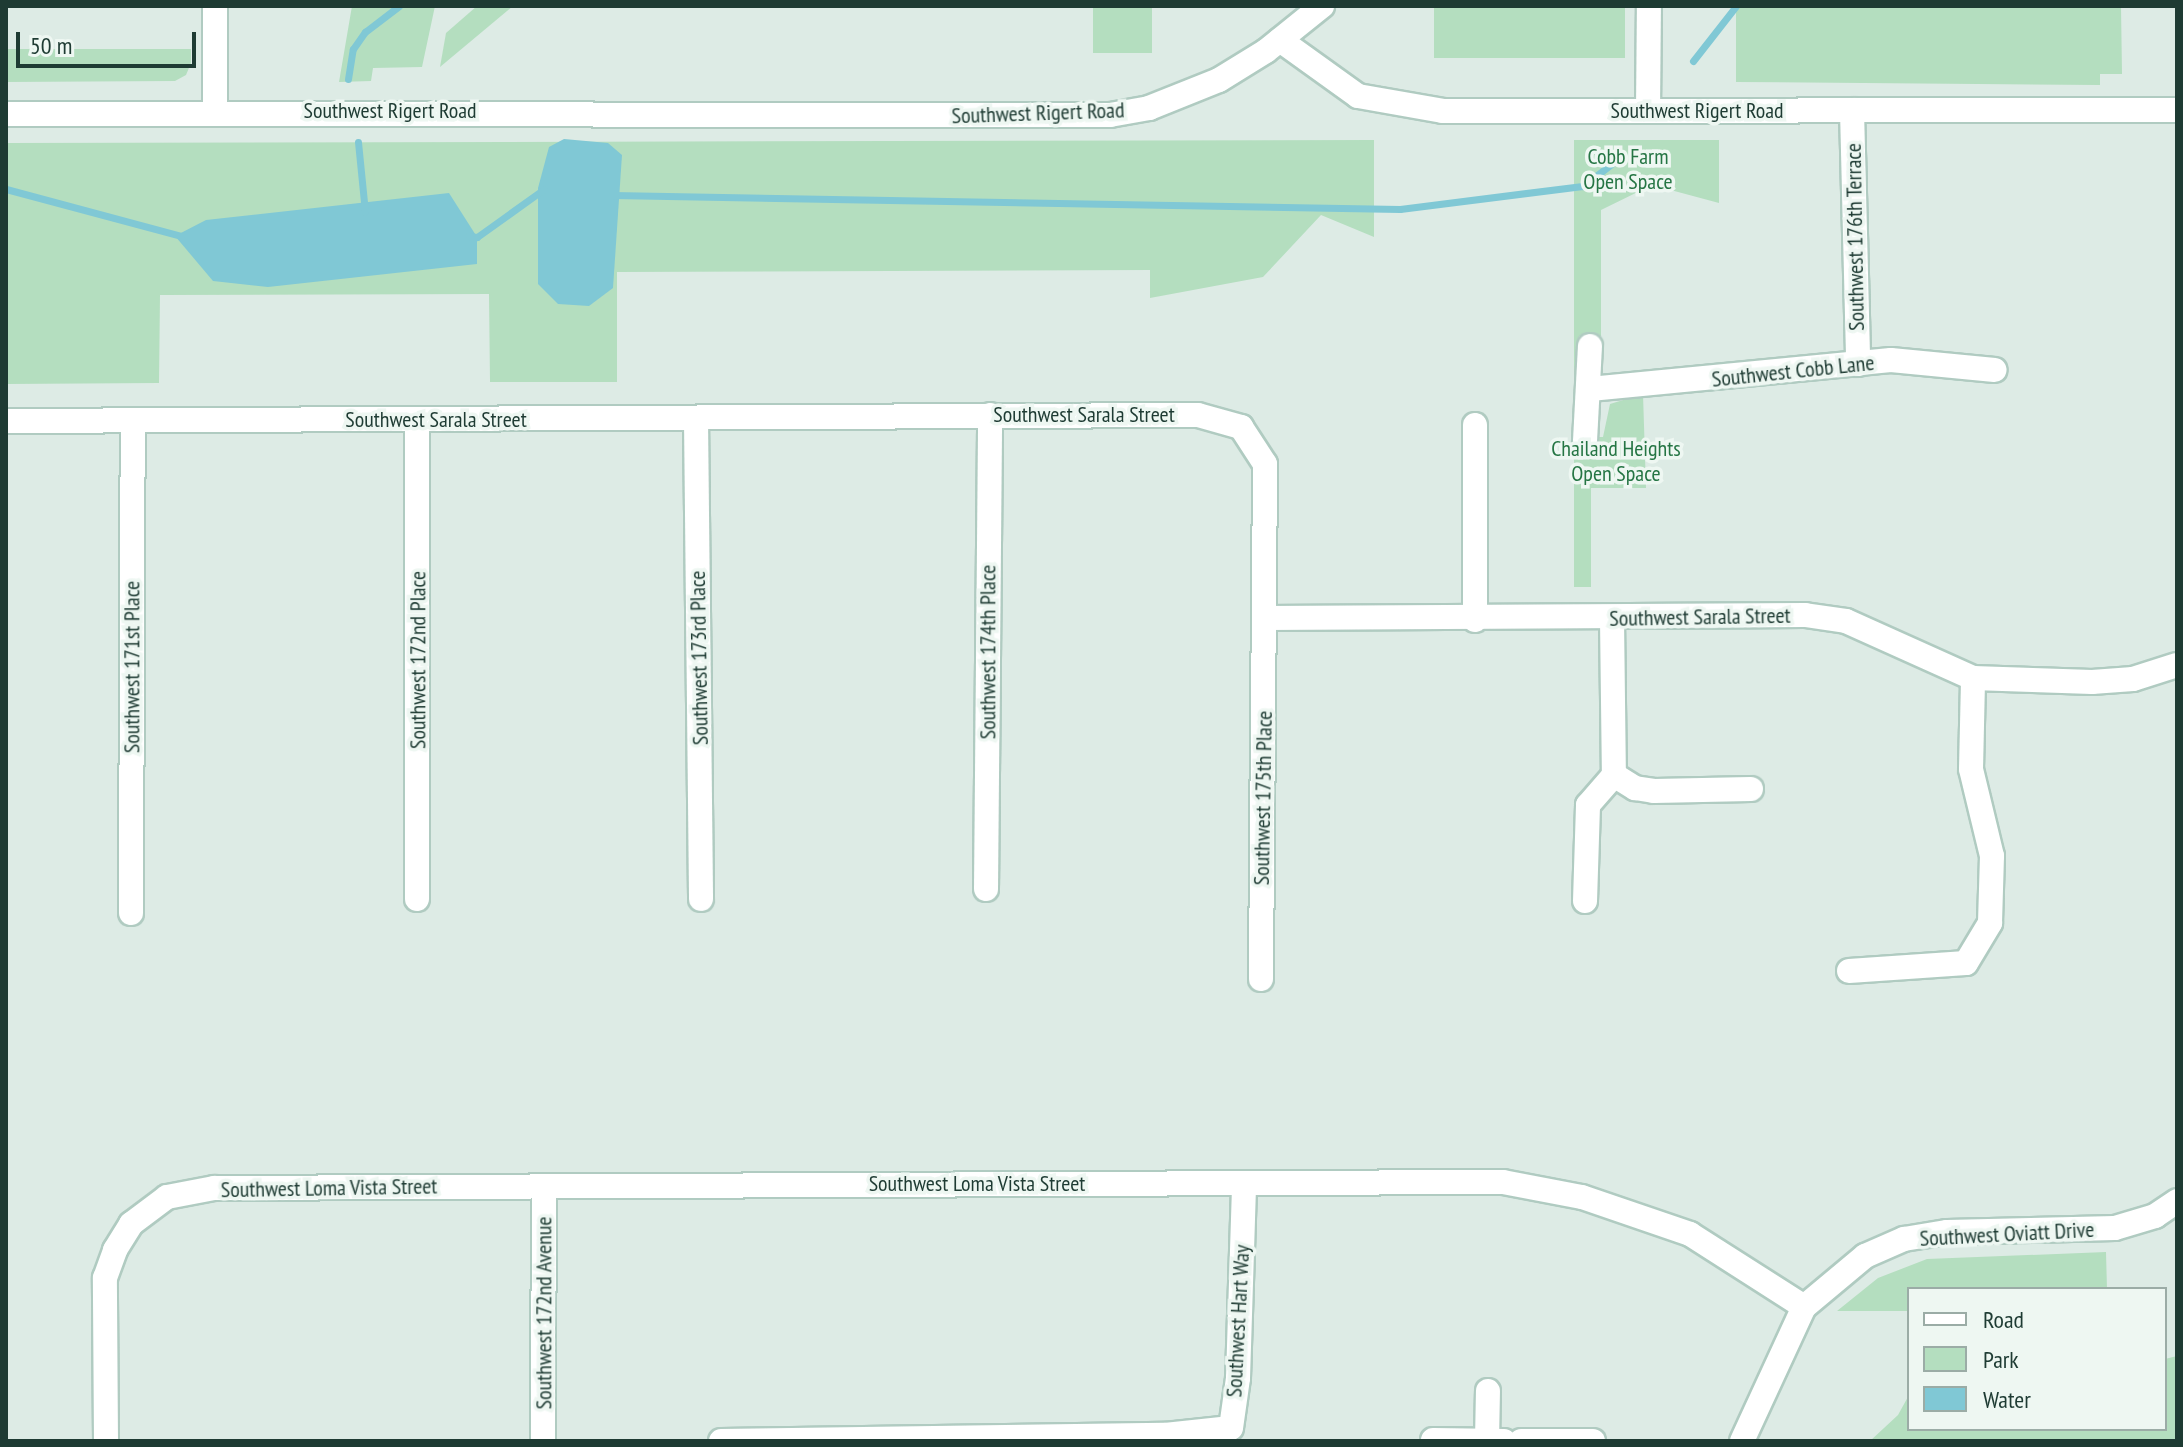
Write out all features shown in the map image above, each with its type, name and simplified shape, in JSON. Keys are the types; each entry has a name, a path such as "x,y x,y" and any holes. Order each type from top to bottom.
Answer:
{"street":[{"path":"215,6 215,112"},
{"path":"1280,40 1322,6"},
{"path":"1648,111 1649,6"},
{"name":"Southwest Rigert Road","path":"6,114 1110,115 1149,108 1193,92 1280,40 1358,96 1388,105 1487,112 2177,110"},
{"name":"Southwest 176th Terrace","path":"1852,110 1858,364"},
{"path":"1585,441 1590,346"},
{"name":"Southwest Cobb Lane","path":"1590,389 1914,360 1995,370"},
{"name":"Southwest 174th Place","path":"986,889 990,415"},
{"name":"Southwest Sarala Street","path":"6,421 1198,415 1241,427 1265,464 1265,618 1475,620 1805,615 1846,621 1973,678"},
{"name":"Southwest 173rd Place","path":"696,418 701,899"},
{"name":"Southwest 171st Place","path":"131,913 133,420"},
{"name":"Southwest 172nd Place","path":"417,420 417,899"},
{"path":"1475,425 1475,620"},
{"name":"Southwest 175th Place","path":"1261,979 1265,618"},
{"path":"1585,901 1588,805 1614,775 1612,619"},
{"path":"1849,971 1966,963 1990,923 1992,856 1971,769 1973,678 2092,682 2133,679 2177,665"},
{"path":"1614,775 1635,788 1654,791 1751,789"},
{"name":"Southwest Loma Vista Street","path":"106,1441 105,1278 131,1224 167,1197 214,1188 1503,1182 1544,1188 1641,1214 1690,1234 1804,1307"},
{"name":"Southwest Hart Way","path":"721,1441 1149,1435 1231,1428 1238,1378 1244,1183"},
{"name":"Southwest 172nd Avenue","path":"543,1441 544,1186"},
{"name":"Southwest Oviatt Drive","path":"1804,1307 1842,1271 1904,1239 1947,1232 2115,1228 2155,1216 2177,1201"},
{"path":"1742,1441 1804,1307"},
{"path":"1487,1441 1488,1391"},
{"path":"1433,1440 1504,1441"},
{"path":"1521,1441 1593,1441"}],"green space":[{"path":"352,6 435,6 422,67 373,68 371,81 339,82"},
{"path":"477,6 513,6 440,67 446,33"},
{"path":"1093,6 1152,6 1152,53 1093,53"},
{"path":"1434,6 1625,6 1625,58 1434,58"},
{"path":"1736,6 2121,6 2122,74 2100,74 2100,85 1736,82"},
{"path":"6,49 191,49 191,63 186,75 175,81 6,82"},
{"path":"1374,140 1374,237 1321,215 1263,277 1150,298 1150,270 617,272 617,382 490,382 489,294 160,295 159,383 6,384 6,143"},
{"name":"Chailand Heights Open Space","path":"1574,140 1719,140 1719,203 1652,185 1601,210 1601,336 1579,336 1579,437 1603,437 1610,404 1643,394 1646,488 1591,488 1591,587 1574,587"},
{"path":"2106,1252 2107,1287 1907,1287 1907,1311 1837,1311 1878,1278 1927,1259"},
{"path":"2177,1356 2177,1441 1870,1441 1898,1415 1907,1399 1907,1431 2167,1431 2167,1358"}],"water":[{"path":"564,139 608,143 622,155 613,288 589,306 558,304 538,284 538,188 549,147"},
{"path":"449,193 477,237 477,264 268,287 213,281 175,236 206,220"}],"waterway":[{"path":"348,79 353,49 365,32 399,6"},
{"path":"1693,61 1736,6"},
{"path":"358,142 365,212"},
{"path":"612,195 1400,209 1583,186 1623,155"},
{"path":"6,189 181,236"},
{"path":"469,236 477,237 544,189"}],"park label":[{"name":"Cobb Farm Open Space","path":"1628,168"}]}
